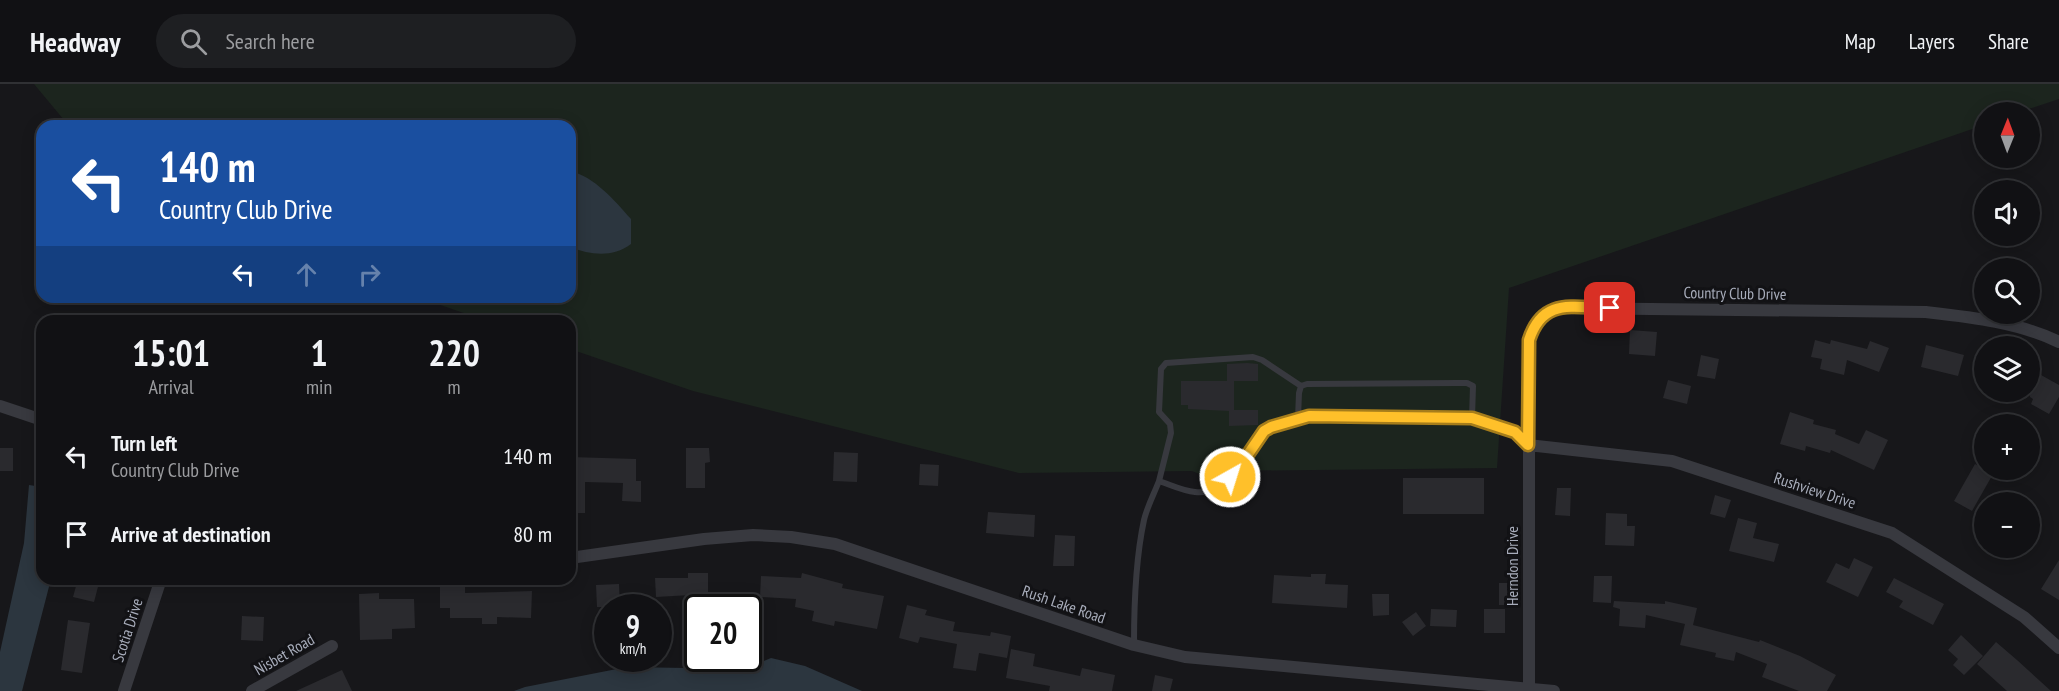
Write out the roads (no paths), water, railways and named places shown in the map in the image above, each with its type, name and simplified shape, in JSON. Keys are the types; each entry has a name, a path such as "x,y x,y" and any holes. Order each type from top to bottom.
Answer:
{"street":[{"name":"Country Club Drive","path":"1528,445 1529,340 1533,326 1549,310 1576,308 1926,312 2002,323 2047,336 2059,342"},
{"path":"0,406 36,418"},
{"name":"Rushview Drive","path":"1528,445 1672,461 1892,532 2024,617 2059,648"},
{"name":"Herndon Drive","path":"1528,445 1529,688"},
{"name":"Rush Lake Road","path":"576,557 704,539 753,535 791,537 835,544 1134,645 1185,657 1554,691"},
{"name":"Scotia Drive","path":"124,691 159,585"},
{"name":"Nisbet Road","path":"252,691 332,646"}],"lane":[{"path":"1134,645 1134,610 1142,535 1171,434 1170,424 1159,412 1161,369 1166,363 1253,357 1262,360 1302,386"},
{"path":"1298,418 1299,393 1302,386 1307,384 1467,384 1473,386 1472,418"},
{"path":"1159,481 1194,492 1215,490 1238,469 1264,431 1309,416 1472,418 1515,432 1528,445"}]}
